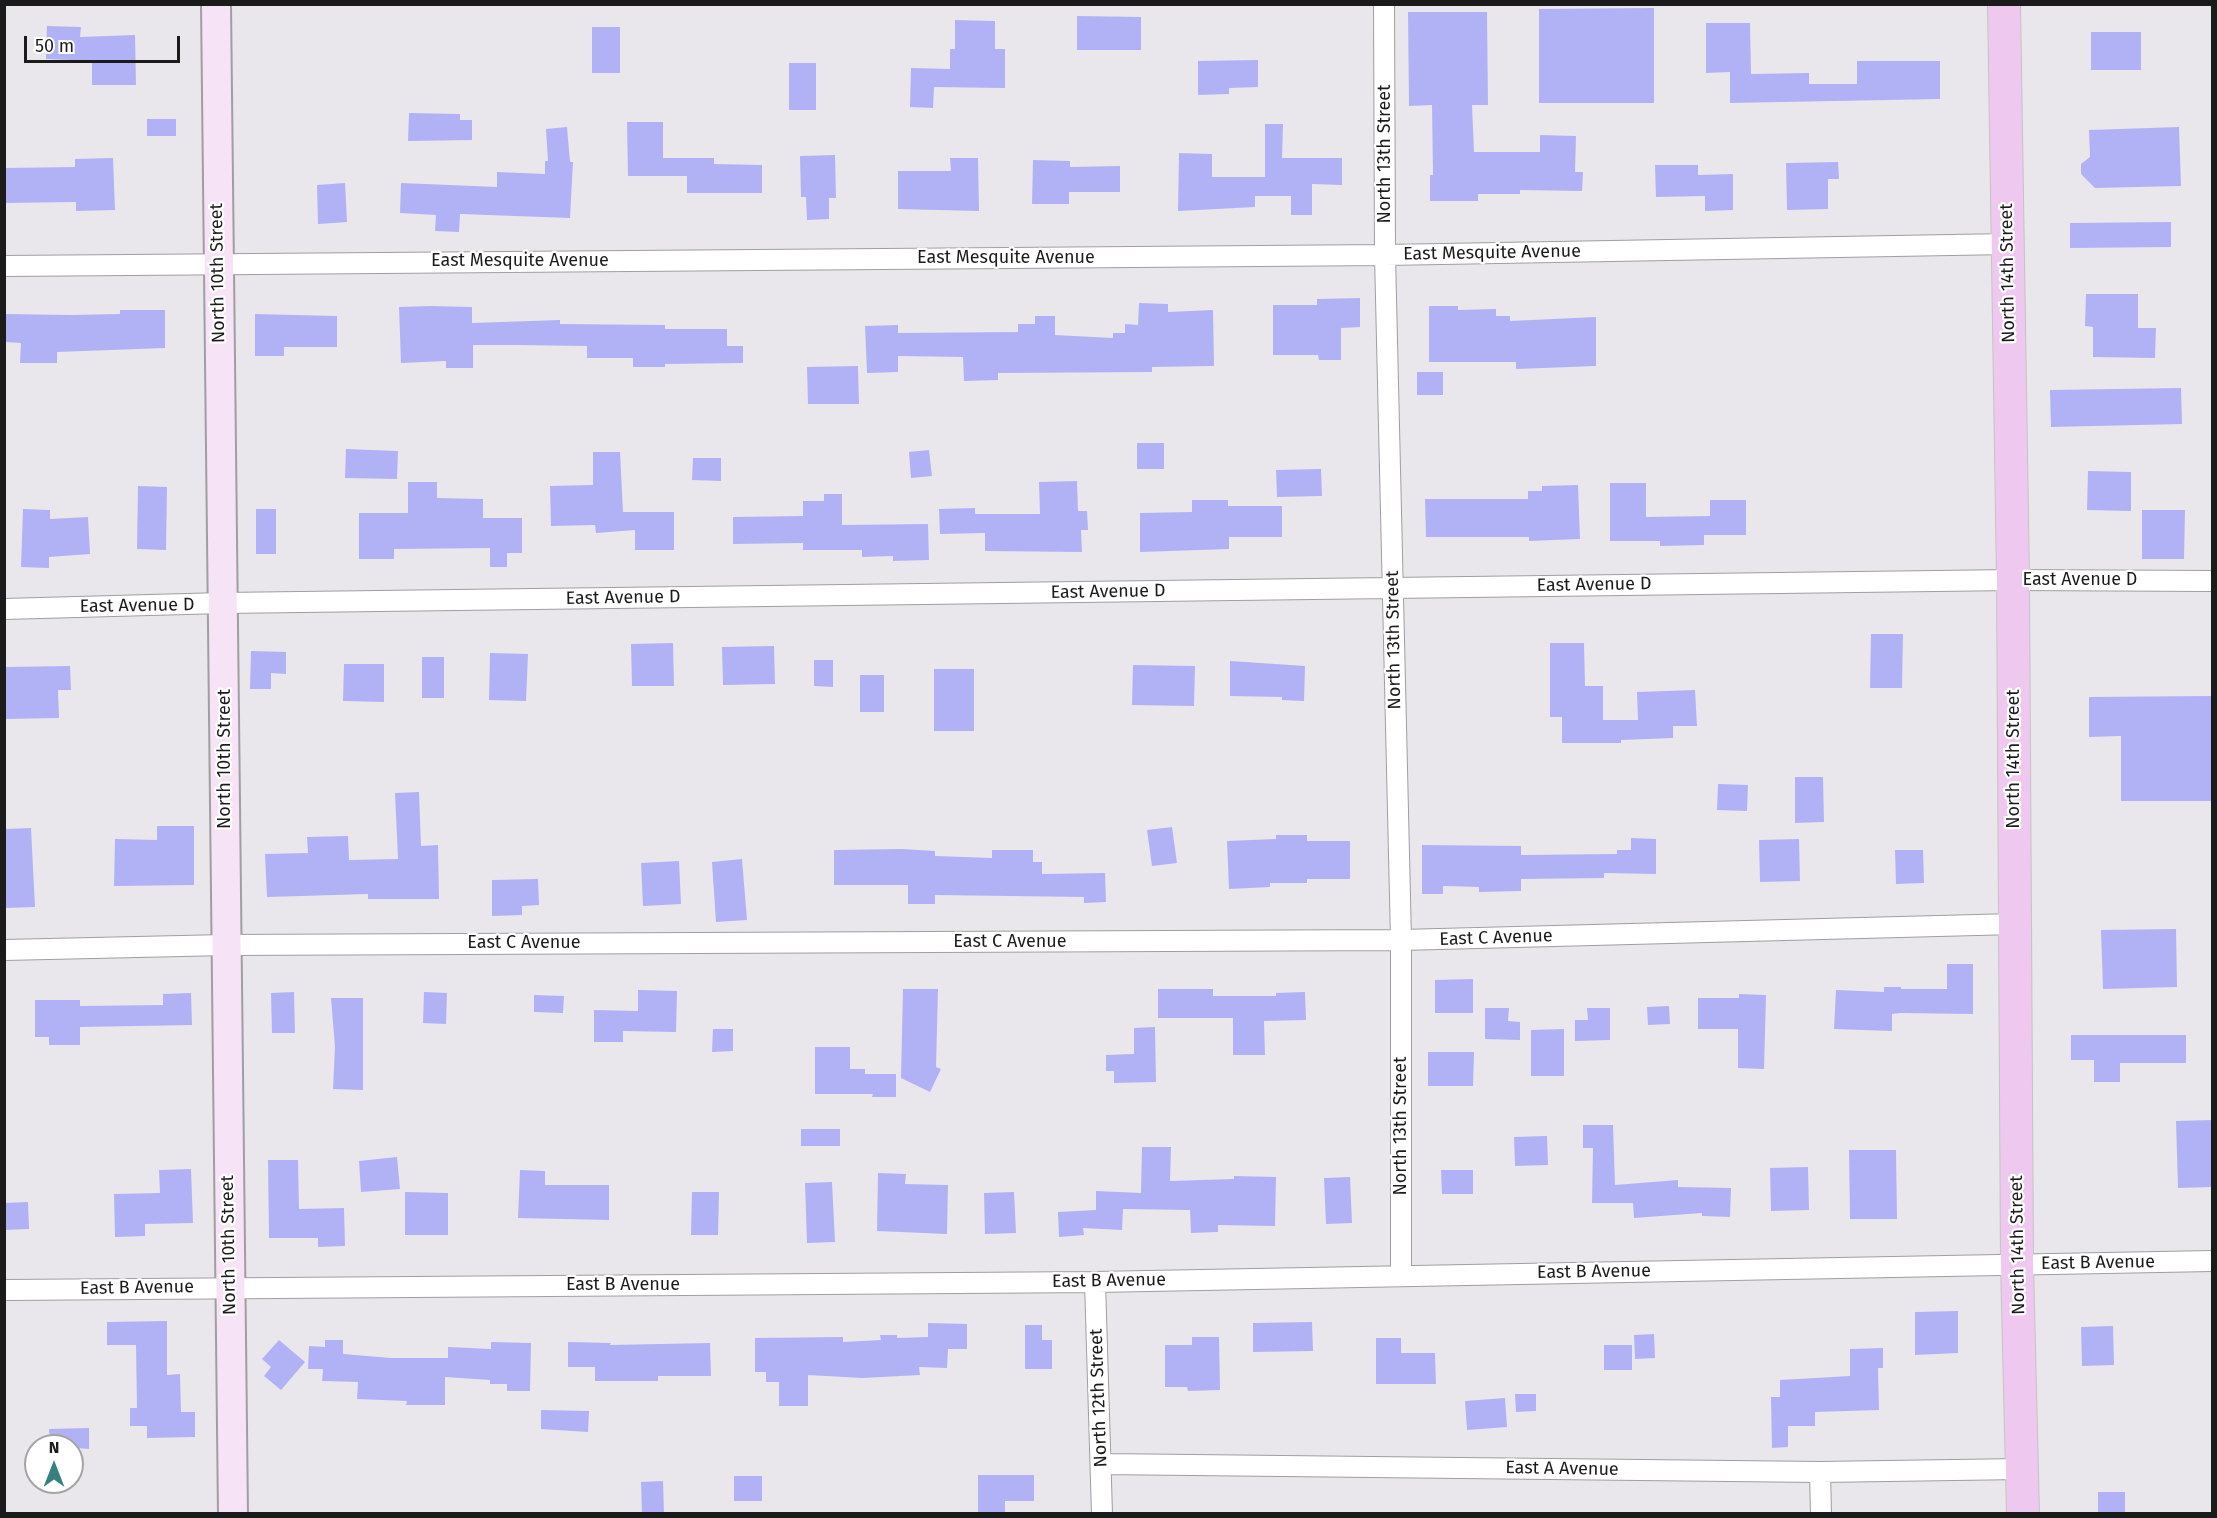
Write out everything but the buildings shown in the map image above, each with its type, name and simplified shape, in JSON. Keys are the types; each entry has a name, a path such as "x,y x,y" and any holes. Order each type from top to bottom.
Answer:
{"main road":[{"name":"North 14th Street","path":"2004,4 2013,580 2017,1264 2023,1514"}],"street":[{"name":"North 10th Street","path":"216,4 217,263 233,1514"},
{"name":"North 13th Street","path":"1384,4 1385,255 1401,940 1401,1275"},
{"name":"East Mesquite Avenue","path":"4,266 1385,255 2008,244"},
{"name":"East Avenue D","path":"4,609 223,603 2013,580 2212,581"},
{"name":"East C Avenue","path":"4,950 226,945 1401,940 2015,924"},
{"name":"East B Avenue","path":"4,1290 1095,1282 2212,1261"},
{"name":"North 12th Street","path":"1095,1282 1102,1514"},
{"name":"East A Avenue","path":"1102,1464 1820,1472 2022,1469"},
{"path":"1820,1472 1821,1514"}]}
